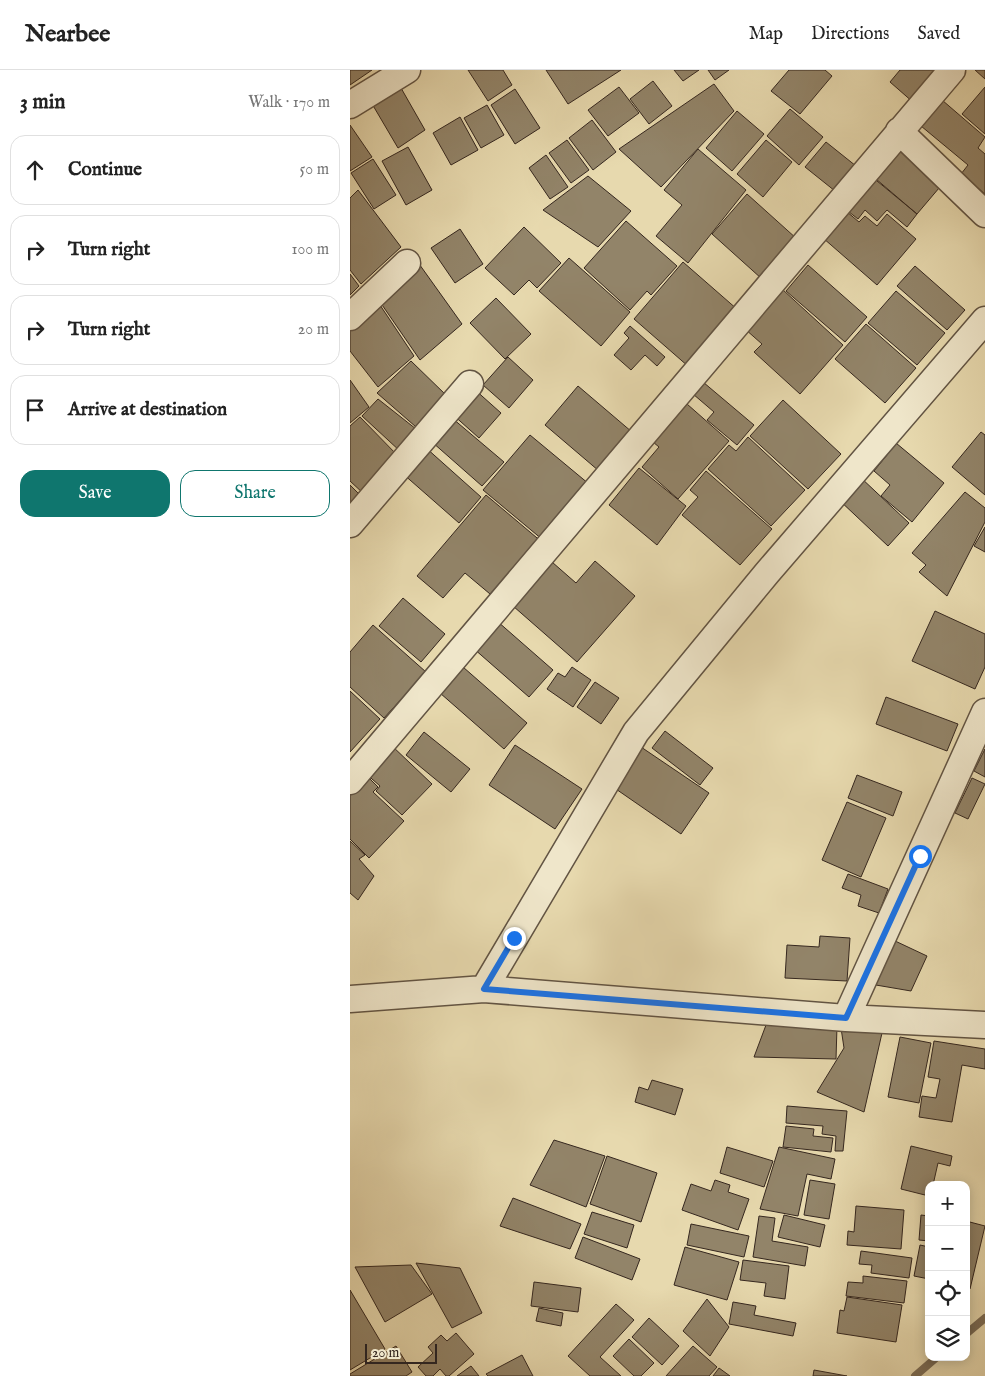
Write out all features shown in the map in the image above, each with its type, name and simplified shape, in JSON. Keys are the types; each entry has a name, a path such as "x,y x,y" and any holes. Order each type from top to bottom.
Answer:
{"street":[{"path":"350,105 407,70"},
{"path":"350,781 952,70"},
{"path":"900,131 985,214"},
{"path":"350,317 408,263"},
{"path":"484,989 636,732 766,572 985,320"},
{"path":"350,524 470,384"},
{"path":"846,1018 985,712"},
{"path":"350,999 484,989 846,1018 985,1025"}],"building":[{"path":"350,70 372,70 350,85"},
{"path":"468,70 503,70 512,85 488,101"},
{"path":"546,70 621,70 568,104"},
{"path":"674,70 699,70 683,81"},
{"path":"708,70 729,70 715,80"},
{"path":"789,70 825,70 832,76 800,114 771,91"},
{"path":"900,70 933,70 938,74 914,103 890,82"},
{"path":"975,70 985,70 985,79"},
{"path":"397,81 425,130 398,148 368,97"},
{"path":"653,81 672,106 649,124 630,99"},
{"path":"714,84 734,111 661,187 619,149"},
{"path":"619,87 639,113 608,136 588,110"},
{"path":"985,87 985,134 962,114"},
{"path":"515,89 540,128 515,144 491,105"},
{"path":"942,100 985,137 978,148 985,154 985,194 961,174 968,165 921,126"},
{"path":"487,105 504,135 481,148 464,118"},
{"path":"790,109 823,137 799,165 767,136"},
{"path":"737,111 764,134 732,171 706,148"},
{"path":"460,117 478,150 451,165 433,133"},
{"path":"592,120 616,152 593,170 569,138"},
{"path":"350,125 372,157 350,171"},
{"path":"567,140 589,170 571,183 549,153"},
{"path":"766,140 792,162 763,197 737,174"},
{"path":"826,142 861,170 840,195 805,167"},
{"path":"904,146 945,181 917,214 876,179"},
{"path":"408,147 432,190 406,205 382,161"},
{"path":"698,149 746,190 688,263 656,236 682,205 664,190"},
{"path":"546,155 568,187 550,199 529,168"},
{"path":"373,159 396,195 374,209 351,173"},
{"path":"588,176 631,211 598,247 543,210"},
{"path":"871,176 917,214 907,227 887,210 877,221 865,210 858,219 844,208"},
{"path":"358,190 401,247 361,284 350,270 350,198"},
{"path":"747,194 797,239 762,279 712,234"},
{"path":"846,211 859,222 865,216 877,226 887,214 916,239 877,285 823,238"},
{"path":"626,221 677,266 651,295 647,291 630,310 584,268"},
{"path":"524,227 561,263 537,288 529,280 514,295 485,268"},
{"path":"460,229 483,264 455,283 431,248"},
{"path":"569,258 630,312 601,346 539,291"},
{"path":"417,261 462,324 420,360 378,299"},
{"path":"683,262 738,310 689,367 634,319"},
{"path":"808,265 867,317 845,342 786,291"},
{"path":"915,266 965,310 947,330 897,286"},
{"path":"350,274 359,286 350,295"},
{"path":"782,289 843,345 800,394 754,352 762,344 745,329"},
{"path":"896,291 945,333 917,365 868,323"},
{"path":"496,298 531,334 505,359 470,323"},
{"path":"376,299 414,356 378,387 350,351 350,326"},
{"path":"866,324 916,368 885,403 835,359"},
{"path":"630,326 665,357 657,366 645,355 631,370 614,355 629,338 624,333"},
{"path":"508,357 533,380 509,408 483,385"},
{"path":"411,361 447,396 416,427 377,393"},
{"path":"350,380 369,407 350,423"},
{"path":"703,382 754,425 737,445 707,420 714,412 693,394"},
{"path":"578,386 632,432 599,471 545,425"},
{"path":"473,388 501,413 479,438 451,413"},
{"path":"378,399 416,429 401,452 362,416"},
{"path":"783,400 841,454 808,489 750,436"},
{"path":"687,404 729,441 678,499 642,467 659,447 653,442"},
{"path":"360,417 399,457 364,494 350,481 350,426"},
{"path":"452,418 504,462 482,486 432,442"},
{"path":"981,432 985,435 985,495 952,467"},
{"path":"530,435 589,484 543,540 483,490"},
{"path":"748,437 805,490 771,526 708,469 729,445 736,451"},
{"path":"890,438 944,483 912,522 881,496 890,485 874,471 887,455 880,449"},
{"path":"425,447 481,497 459,523 402,473"},
{"path":"639,468 686,506 657,545 609,505"},
{"path":"706,471 772,529 740,565 682,515 698,497 690,490"},
{"path":"859,476 909,523 888,546 838,499"},
{"path":"350,485 363,498 350,511"},
{"path":"965,492 985,508 985,522 947,596 919,572 926,565 912,553"},
{"path":"486,495 543,543 496,599 465,573 443,598 417,576"},
{"path":"985,527 985,552 974,546"},
{"path":"595,561 635,596 577,662 513,606 552,562 576,583"},
{"path":"403,598 445,634 421,662 379,626"},
{"path":"935,611 985,634 985,667 975,689 912,661"},
{"path":"497,621 553,670 529,697 473,648"},
{"path":"373,625 426,672 384,718 350,687 350,652"},
{"path":"463,667 527,723 504,749 440,693"},
{"path":"572,667 591,680 573,707 547,689 558,673 565,677"},
{"path":"595,682 619,698 601,724 577,707"},
{"path":"350,691 380,719 350,752"},
{"path":"886,697 958,724 947,751 876,724"},
{"path":"665,731 713,768 700,785 652,748"},
{"path":"424,732 470,769 451,792 406,755"},
{"path":"390,744 432,784 402,815 376,791 380,786 364,772"},
{"path":"515,745 582,789 555,829 489,785"},
{"path":"641,747 709,793 681,834 613,787"},
{"path":"985,749 985,777 974,771"},
{"path":"366,775 378,787 373,792 404,821 369,858 350,839 350,792"},
{"path":"857,775 902,792 893,816 848,798"},
{"path":"972,778 985,784 968,819 955,813"},
{"path":"847,802 886,818 861,877 822,860"},
{"path":"350,841 365,855 359,859 374,876 358,900 350,893"},
{"path":"848,874 888,889 879,913 858,906 861,895 842,888"},
{"path":"820,936 850,938 847,981 785,978 787,945 819,947"},
{"path":"893,940 927,956 911,991 870,984"},
{"path":"766,1025 837,1026 836,1059 754,1057"},
{"path":"841,1028 882,1033 864,1112 817,1092 844,1048"},
{"path":"900,1037 931,1043 919,1103 888,1097"},
{"path":"934,1041 985,1049 985,1069 962,1065 952,1122 919,1117 922,1096 936,1098 940,1079 928,1077"},
{"path":"652,1080 683,1089 675,1115 635,1102 639,1087 648,1090"},
{"path":"787,1106 847,1111 843,1151 835,1151 836,1136 822,1134 823,1126 786,1123"},
{"path":"786,1126 814,1129 813,1136 833,1138 831,1152 783,1147"},
{"path":"554,1140 605,1156 586,1207 530,1185"},
{"path":"911,1146 952,1156 950,1166 938,1163 934,1181 925,1181 925,1195 901,1189"},
{"path":"727,1147 773,1161 764,1187 720,1173"},
{"path":"779,1147 835,1159 831,1179 807,1174 798,1216 760,1209"},
{"path":"607,1156 657,1173 641,1222 590,1204"},
{"path":"715,1180 730,1185 728,1192 749,1199 738,1230 682,1210 691,1184 711,1191"},
{"path":"810,1180 835,1184 829,1219 804,1215"},
{"path":"513,1198 581,1224 570,1249 500,1226"},
{"path":"856,1206 904,1210 901,1249 847,1245 848,1231 854,1232"},
{"path":"592,1212 634,1225 627,1248 584,1234"},
{"path":"784,1215 825,1225 820,1247 778,1237"},
{"path":"921,1215 925,1216 925,1241 919,1240"},
{"path":"759,1216 775,1218 772,1241 808,1247 805,1266 753,1257"},
{"path":"970,1222 985,1226 970,1289"},
{"path":"691,1224 749,1236 744,1257 687,1245"},
{"path":"583,1237 640,1259 632,1280 575,1258"},
{"path":"920,1245 925,1246 925,1278 914,1276"},
{"path":"685,1247 739,1262 727,1300 674,1285"},
{"path":"861,1251 912,1258 909,1278 871,1273 872,1265 859,1264"},
{"path":"743,1260 789,1266 785,1299 764,1296 766,1283 740,1280"},
{"path":"416,1263 460,1268 482,1313 452,1328"},
{"path":"411,1265 432,1294 385,1322 355,1267"},
{"path":"863,1276 907,1281 904,1303 846,1296 848,1282 863,1283"},
{"path":"534,1282 581,1288 578,1312 531,1306"},
{"path":"350,1290 385,1349 350,1370"},
{"path":"847,1297 902,1305 896,1342 837,1333 840,1310 844,1311"},
{"path":"707,1299 729,1327 710,1356 683,1331"},
{"path":"733,1302 756,1306 754,1315 796,1323 793,1336 729,1324"},
{"path":"616,1304 634,1320 600,1357 621,1376 590,1376 568,1356"},
{"path":"539,1308 563,1313 561,1326 536,1321"},
{"path":"649,1318 679,1346 662,1365 632,1337"},
{"path":"456,1333 474,1354 449,1376 446,1376 440,1369 433,1376 426,1376 418,1367 433,1353 428,1347 441,1335 447,1341"},
{"path":"629,1339 654,1363 641,1376 634,1376 613,1356"},
{"path":"396,1346 412,1372 406,1376 350,1376 350,1374"},
{"path":"693,1346 717,1367 709,1376 666,1376"},
{"path":"522,1355 533,1376 488,1376 486,1374"},
{"path":"471,1366 479,1376 457,1376"},
{"path":"719,1368 730,1376 713,1376"},
{"path":"814,1370 847,1376 813,1376"}],"waterway":[{"path":"970,1331 985,1318"},
{"path":"915,1376 932,1361"}],"route":[{"path":"514,938 484,989 846,1018 920,856"}]}
